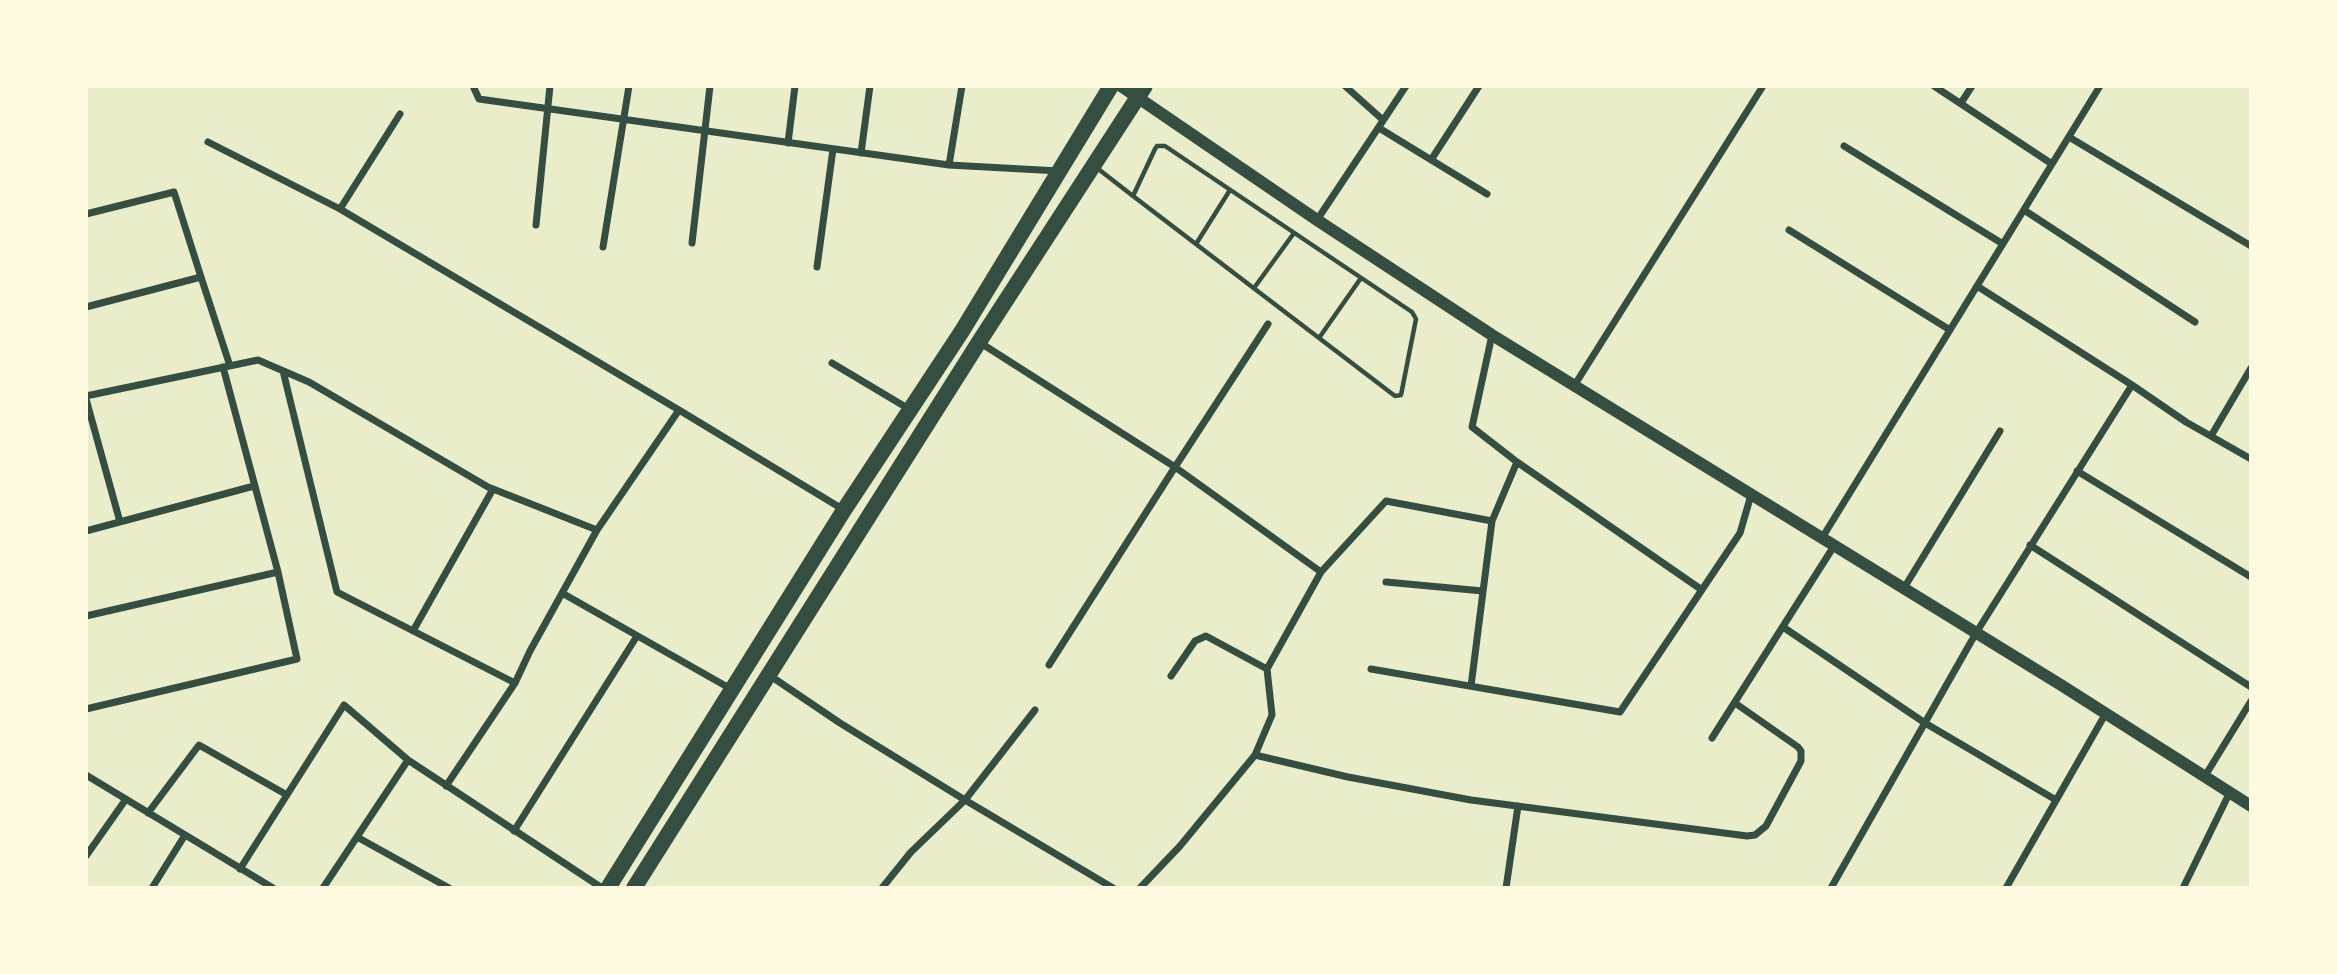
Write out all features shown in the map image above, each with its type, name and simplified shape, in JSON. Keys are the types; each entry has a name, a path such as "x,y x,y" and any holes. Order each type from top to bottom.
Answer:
{"highway":[{"path":"608,888 730,689 962,331 1111,86"},
{"path":"634,888 979,342 1142,92"}],"street":[{"path":"473,86 479,99 547,109 949,165 1060,172"},
{"path":"536,225 550,86"},
{"path":"603,247 629,86"},
{"path":"692,243 710,86"},
{"path":"788,143 795,86"},
{"path":"860,153 870,86"},
{"path":"949,165 962,86"},
{"path":"1121,86 1142,92 1317,220 1492,335 2106,713 2251,806"},
{"path":"1345,86 1381,124 1431,160 1487,194"},
{"path":"1317,220 1406,86"},
{"path":"1431,160 1479,86"},
{"path":"1574,386 1763,86"},
{"path":"1934,86 2052,164"},
{"path":"1961,103 1972,86"},
{"path":"1822,538 2100,86"},
{"path":"340,209 400,114"},
{"path":"2068,137 2251,246"},
{"path":"208,142 340,209 845,510"},
{"path":"1844,146 2003,244"},
{"path":"817,267 833,149"},
{"path":"86,214 174,192 226,367 297,659 86,709"},
{"path":"2024,210 2195,322"},
{"path":"1789,230 1950,330"},
{"path":"86,307 201,277"},
{"path":"1977,286 2186,422 2251,459"},
{"path":"1049,664 1268,324"},
{"path":"1492,335 1472,427 1517,462 1702,590"},
{"path":"979,342 1175,467 1321,572"},
{"path":"120,522 86,397 258,360 309,382 494,489 597,530"},
{"path":"832,363 910,410"},
{"path":"2211,436 2251,368"},
{"path":"283,371 337,592 515,683"},
{"path":"1832,888 1976,633 2132,386"},
{"path":"446,786 515,683 597,530 679,410"},
{"path":"1904,589 2000,431"},
{"path":"1471,686 1492,521 1517,462"},
{"path":"2077,471 2251,578"},
{"path":"86,531 254,486"},
{"path":"413,631 494,489"},
{"path":"1371,669 1620,712 1740,533 1751,495"},
{"path":"1140,888 1180,846 1255,755 1272,715 1267,670 1321,572 1386,501 1492,521"},
{"path":"2030,545 2251,687"},
{"path":"1713,738 1834,546"},
{"path":"86,616 278,572"},
{"path":"1386,582 1483,592"},
{"path":"562,593 730,689"},
{"path":"1783,627 1925,723 2056,800"},
{"path":"514,831 637,636"},
{"path":"1171,676 1195,641 1206,636 1267,670"},
{"path":"769,675 840,723 1113,888"},
{"path":"2205,776 2251,701"},
{"path":"1255,755 1348,777 1471,800 1734,835 1755,835 1766,826 1801,761 1801,751 1735,703"},
{"path":"240,869 344,705 408,760 602,888"},
{"path":"882,888 911,852 965,800 1035,710"},
{"path":"2006,888 2106,713"},
{"path":"148,813 199,746 286,795"},
{"path":"323,888 408,760"},
{"path":"86,775 273,888"},
{"path":"2183,888 2230,792"},
{"path":"86,856 126,799"},
{"path":"1506,888 1518,806"},
{"path":"152,888 185,835"},
{"path":"357,837 449,888"}],"lane":[{"path":"1094,165 1133,196 1395,396 1401,395 1415,315 1161,145 1155,149 1133,196"},
{"path":"1196,244 1230,190"},
{"path":"1254,288 1293,233"},
{"path":"1319,338 1362,278"}]}
